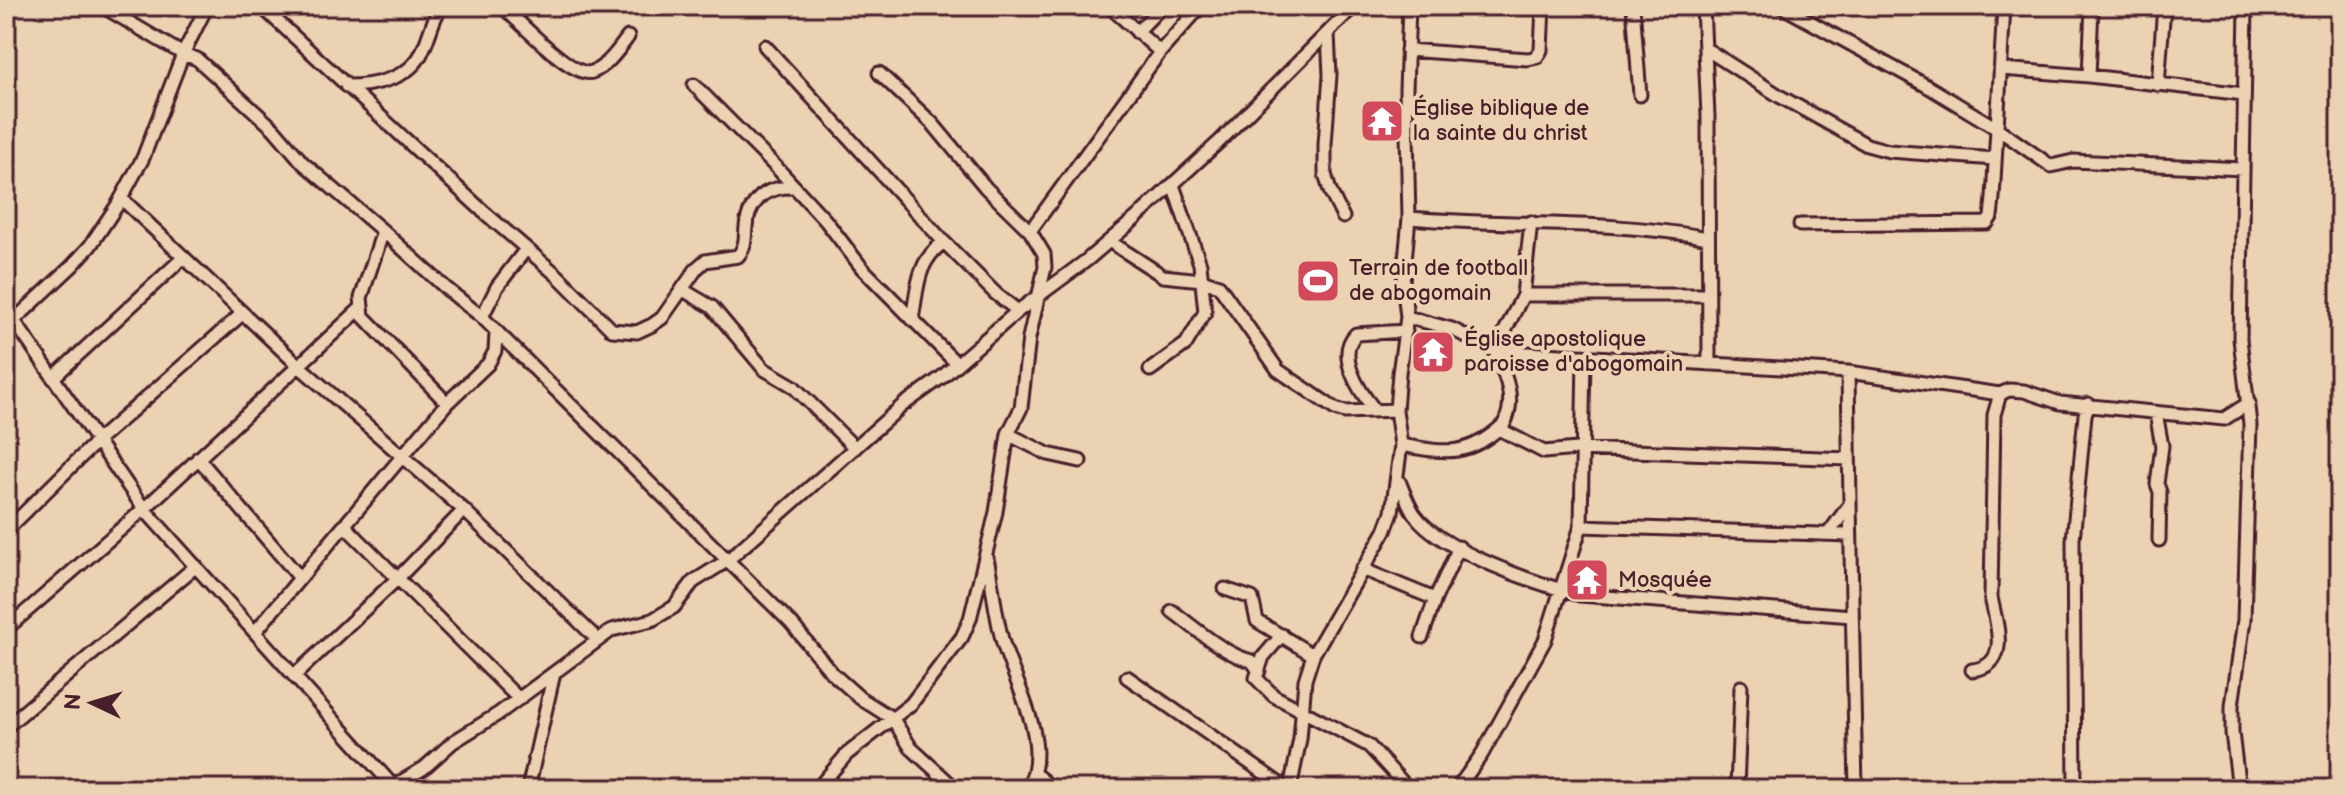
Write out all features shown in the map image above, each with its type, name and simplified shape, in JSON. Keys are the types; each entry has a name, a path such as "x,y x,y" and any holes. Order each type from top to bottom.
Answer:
{"street":[{"path":"207,6 183,54 143,158 121,198 90,246 9,321 53,378 144,509 391,788 424,768 453,742 519,699 598,640 618,628 652,620 674,607 693,582 728,560 903,405 1109,241 1173,185 1354,6"},
{"path":"261,6 612,330 637,332 662,318 705,261 731,259 744,250 748,217 761,196 771,188 795,187"},
{"path":"346,86 368,86 416,63 424,50 431,22 441,6"},
{"path":"502,6 556,57 585,73 594,72 611,58 628,37"},
{"path":"1109,6 1160,52"},
{"path":"1137,32 1162,6"},
{"path":"1030,231 1160,52 1201,6"},
{"path":"1127,677 1288,789 1305,680 1313,655 1385,531 1398,478 1401,445 1396,410 1407,317 1403,282 1409,218 1409,6"},
{"path":"1407,50 1528,59 1537,57 1541,50 1543,6"},
{"path":"1633,6 1640,95"},
{"path":"1703,6 1709,364"},
{"path":"1781,6 1998,129 2051,166 2073,161 2243,169"},
{"path":"1800,225 1987,223 1991,217 1998,129 2004,6"},
{"path":"2089,76 2092,6"},
{"path":"2158,85 2164,6"},
{"path":"2239,789 2232,706 2244,620 2248,530 2249,403 2240,339 2246,6"},
{"path":"107,8 183,54 197,59 274,129 303,163 482,317 791,623 832,673 896,724 911,748 956,789"},
{"path":"1328,34 1330,75 1325,174 1343,217"},
{"path":"765,46 944,242 996,294 1018,311"},
{"path":"1706,49 1781,97 1867,145 1889,151 1995,159"},
{"path":"2001,69 2244,94"},
{"path":"819,789 847,754 873,733 896,724 962,637 970,619 996,512 1008,434 1021,408 1029,338 1045,267 1044,254 1030,231 986,188 933,124 879,73"},
{"path":"694,85 795,187 862,268 957,364"},
{"path":"363,101 368,86"},
{"path":"1150,370 1193,337 1205,312 1196,251 1173,185"},
{"path":"121,198 299,366 464,510 598,640"},
{"path":"1409,218 1648,228 1708,238"},
{"path":"1401,445 1455,452 1468,448 1499,429 1507,419 1509,386 1495,351 1523,295 1531,222"},
{"path":"383,231 361,298 363,316 447,403"},
{"path":"1109,241 1163,276 1202,280 1219,286 1278,370 1335,409 1345,412 1396,410"},
{"path":"912,319 923,263 930,252 944,242"},
{"path":"482,317 497,287 526,249"},
{"path":"53,378 184,257"},
{"path":"683,290 712,307 764,369 793,386 855,448"},
{"path":"1523,295 1709,295"},
{"path":"6,629 144,509 361,308"},
{"path":"6,531 97,441 243,313"},
{"path":"1407,317 1452,329 1495,351 1848,372 2000,394 2009,390 2024,391 2060,403 2178,416 2224,419 2249,403"},
{"path":"1374,409 1356,385 1349,348 1352,338 1356,334 1406,331"},
{"path":"255,632 447,403 488,364 495,351 496,333"},
{"path":"1457,789 1482,754 1545,640 1581,526 1584,356"},
{"path":"1848,372 1856,789"},
{"path":"1972,670 1992,663 1998,651 1997,620 1991,597 1994,415 2000,394"},
{"path":"2075,789 2073,540 2088,404"},
{"path":"2156,413 2162,433 2157,484 2160,492 2159,540"},
{"path":"2162,433 2168,423 2178,416"},
{"path":"1499,429 1544,452 1581,449 1849,459"},
{"path":"1008,434 1048,454 1080,461"},
{"path":"198,458 300,578"},
{"path":"1398,478 1416,516 1438,536 1510,572 1562,590 1580,595 1852,616"},
{"path":"1828,534 1850,504"},
{"path":"294,676 399,577 464,510"},
{"path":"1392,512 1416,516"},
{"path":"344,525 519,699"},
{"path":"1581,526 1850,535"},
{"path":"1422,637 1435,599 1459,547"},
{"path":"986,553 1002,639 1031,718 1036,744 1035,774 1027,789"},
{"path":"6,727 196,566"},
{"path":"1362,569 1435,599"},
{"path":"1225,589 1252,598 1257,621 1313,655"},
{"path":"1172,611 1245,660 1252,661 1259,671"},
{"path":"1282,635 1263,657 1256,678 1274,696 1369,746 1404,784 1413,789"},
{"path":"528,789 554,672"},
{"path":"1737,789 1741,687"},
{"path":"1035,774 1053,789"},
{"path":"6,782 10,789"}],"place":[{"name":"Église biblique de la sainte du christ","path":"1382,121"},
{"name":"Terrain de football de abogomain","path":"1318,281"},
{"name":"Église apostolique paroisse d'abogomain","path":"1433,352"},
{"name":"Mosquée","path":"1587,580"}]}
